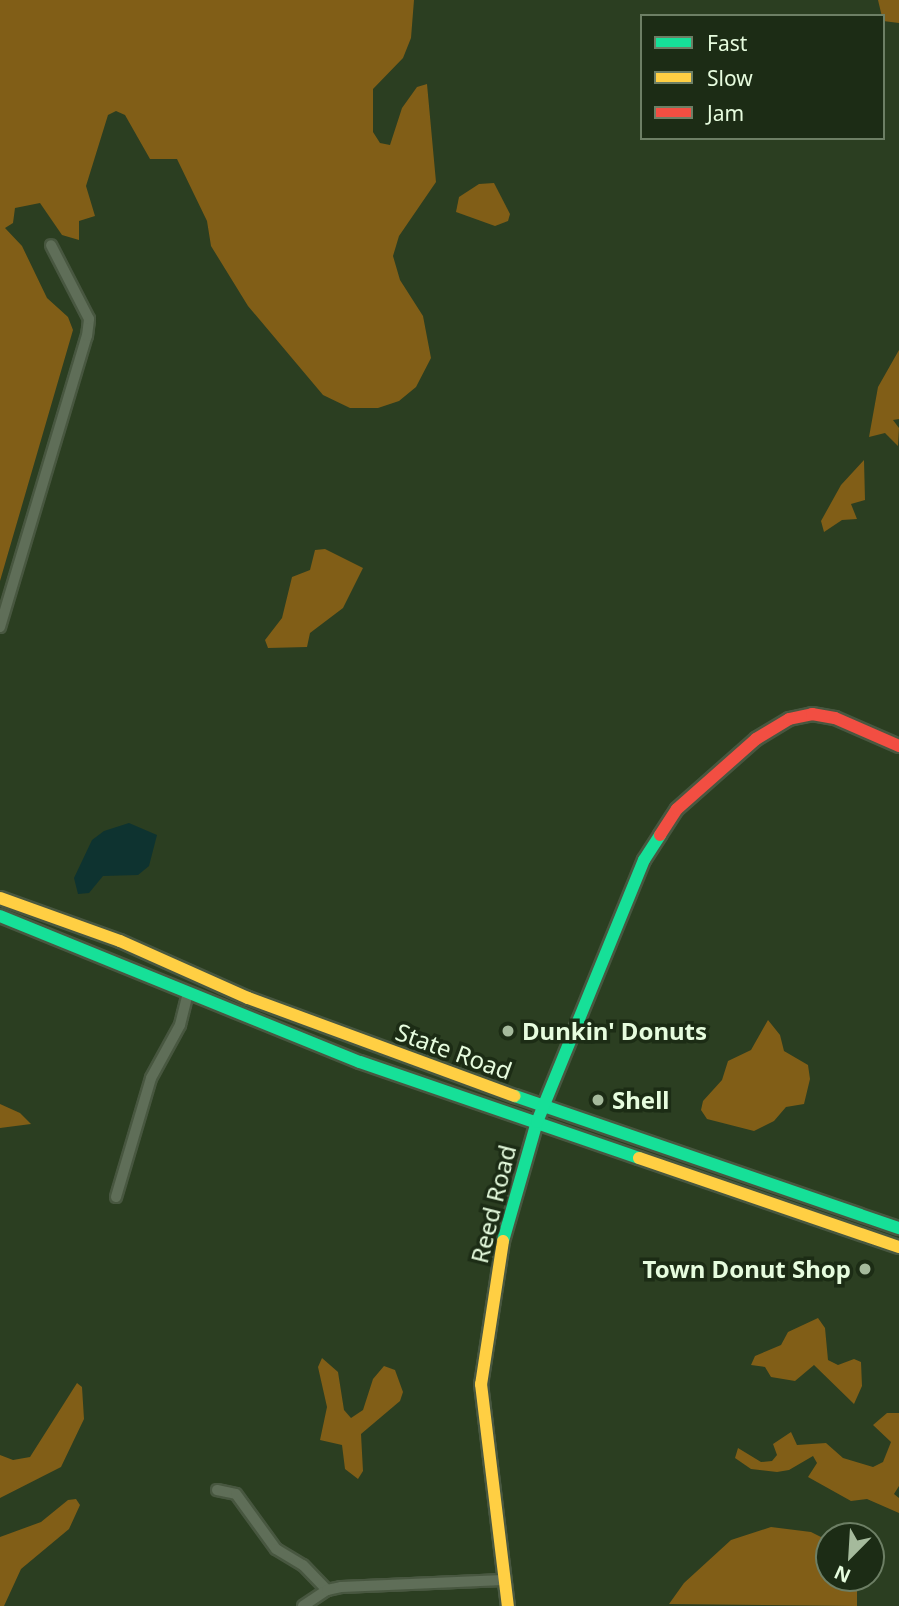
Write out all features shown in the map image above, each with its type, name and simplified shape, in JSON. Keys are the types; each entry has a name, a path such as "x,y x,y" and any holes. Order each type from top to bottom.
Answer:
{"main road":[{"name":"Reed Road","path":"508,1606 481,1384 510,1204 537,1122 546,1107 644,860 677,808 756,739 802,716 844,721 899,746"},
{"name":"State Road","path":"0,898 120,941 248,998 546,1107 899,1228"},
{"name":"State Road","path":"0,916 360,1062 899,1247"}],"street":[{"path":"0,627 73,389 89,319 51,246"},
{"path":"116,1197 151,1078 180,1025 188,992"},
{"path":"240,1014 248,998"},
{"path":"217,1490 241,1499 276,1549 303,1565 327,1590"},
{"path":"304,1606 327,1590 504,1580"}],"shaded area":[{"path":"0,0 414,0 411,38 403,58 373,89 373,132 380,143 390,145 402,108 417,87 427,84 436,182 399,236 393,256 400,280 423,316 431,358 416,387 399,401 378,408 350,408 323,395 248,306 211,246 207,221 177,159 150,159 125,115 116,111 108,115 86,186 95,216 79,221 79,240 62,235 40,203 15,208 13,223 5,228 22,246 47,298 68,317 73,330 0,581"},
{"path":"878,0 899,0 899,23 885,21 885,14 881,14"},
{"path":"494,183 510,214 508,221 495,226 456,212 459,197 479,184"},
{"path":"899,350 899,419 893,420 899,428 898,446 885,433 869,437 878,387"},
{"path":"864,460 865,500 851,504 857,519 842,520 824,532 821,521 841,485"},
{"path":"325,549 363,568 343,608 310,633 307,647 268,648 265,640 282,618 292,577 310,570 315,550"},
{"path":"768,1020 780,1035 784,1051 808,1065 810,1079 804,1104 786,1107 774,1121 754,1131 707,1119 701,1110 703,1101 722,1080 728,1061 751,1050"},
{"path":"0,1104 20,1113 31,1124 0,1128"},
{"path":"818,1318 825,1328 828,1360 838,1365 854,1359 861,1362 862,1386 854,1404 814,1365 795,1381 771,1377 765,1367 751,1365 755,1356 781,1345 788,1332"},
{"path":"322,1358 338,1372 344,1410 351,1418 363,1410 373,1379 384,1366 395,1370 403,1392 400,1401 361,1434 363,1471 358,1479 345,1469 342,1445 320,1440 327,1407 318,1367"},
{"path":"77,1383 82,1387 84,1419 61,1467 0,1498 0,1455 13,1460 30,1457"},
{"path":"887,1413 899,1413 899,1486 894,1494 899,1498 899,1513 867,1499 851,1501 808,1477 817,1463 813,1456 789,1470 777,1472 751,1469 735,1458 738,1448 761,1462 772,1461 777,1455 773,1444 791,1432 797,1445 826,1443 843,1458 873,1467 883,1462 891,1442 873,1425"},
{"path":"76,1499 80,1505 69,1529 21,1569 4,1606 0,1606 0,1537 41,1522 68,1500"},
{"path":"771,1527 815,1534 815,1592 857,1592 857,1606 669,1604 684,1583 731,1540"}],"water":[{"path":"129,823 157,835 149,866 138,875 103,876 89,893 78,894 74,878 92,840 104,831"}],"traffic: fast":[{"path":"503,1241 537,1122 644,860 660,835"},
{"path":"0,916 360,1062 639,1158"},
{"path":"515,1096 899,1228"}],"traffic: slow":[{"path":"0,898 120,941 248,998 515,1096"},
{"path":"639,1158 899,1247"},
{"path":"503,1241 481,1384 508,1606"}],"traffic: jam":[{"path":"660,835 677,809 756,739 789,719 812,714 835,718 899,746"}],"place":[{"name":"Dunkin' Donuts","path":"508,1031"},
{"name":"Shell","path":"598,1100"},
{"name":"Town Donut Shop","path":"865,1269"}]}
